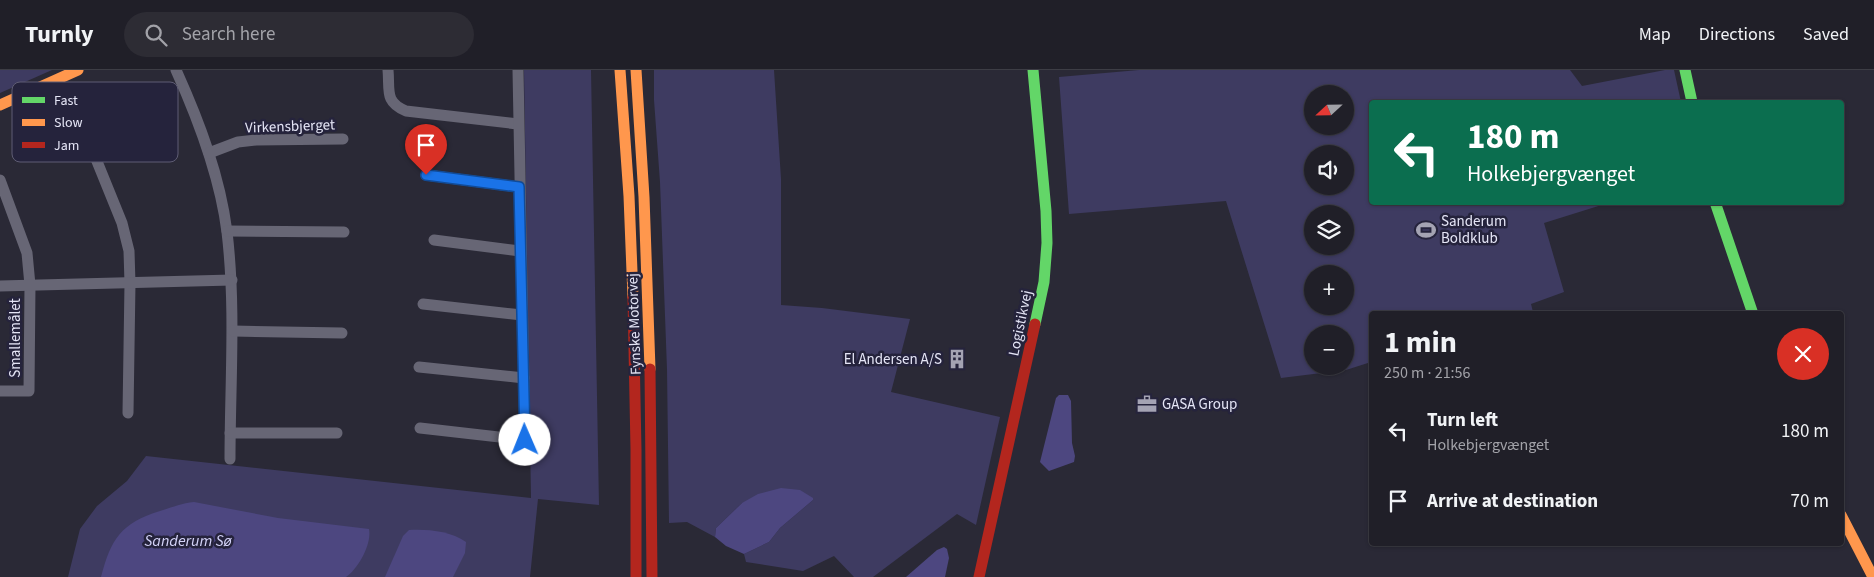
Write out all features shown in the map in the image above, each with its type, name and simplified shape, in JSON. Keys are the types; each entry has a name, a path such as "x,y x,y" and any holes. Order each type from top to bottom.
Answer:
{"main road":[{"path":"51,82 78,70"},
{"name":"Fynske Motorvej","path":"620,70 633,300 636,413 636,577"},
{"name":"Fynske Motorvej","path":"636,70 652,393 652,577"},
{"name":"Logistikvej","path":"979,577 1044,282 1047,243 1046,212 1033,70"},
{"path":"1685,70 1692,100"},
{"path":"0,105 12,100"},
{"path":"1717,205 1751,311"},
{"path":"1844,521 1873,577"}],"street":[{"path":"176,70 209,153 220,192 227,230 232,280 233,331 230,460"},
{"path":"420,428 525,440 518,70"},
{"path":"390,74 391,101 396,107 406,111 518,124"},
{"name":"Virkensbjerget","path":"209,153 238,142 256,140 343,139"},
{"path":"97,162 122,223 129,250 128,413"},
{"path":"426,175 519,187"},
{"name":"Smallemålet","path":"0,180 27,253 30,285 30,391 0,390"},
{"path":"227,230 344,232"},
{"path":"434,240 520,250"},
{"name":"Smallemålet","path":"0,286 232,280"},
{"path":"422,304 522,315"},
{"path":"233,331 342,334"},
{"path":"419,367 524,378"},
{"path":"230,432 336,433"}],"shaded area":[{"path":"0,70 52,70 25,82 12,82 12,88 0,93"},
{"path":"524,70 591,70 599,505 538,499 530,577 68,577 80,529 97,506 127,481 146,456 531,498"},
{"path":"654,70 774,70 781,179 781,305 910,319 891,392 1000,417 976,525 957,514 873,577 854,577 834,556 803,571 746,562 744,554 769,542 780,528 813,500 742,503 716,528 715,537 687,522 669,523 667,369"},
{"name":"Sanderum Boldklub","path":"1139,70 1570,70 1582,86 1665,70 1674,70 1681,100 1369,100 1369,205 1602,205 1544,223 1564,292 1531,304 1533,311 1369,311 1369,363 1354,367 1354,325 1304,325 1305,375 1281,378 1226,201 1069,214 1059,77"}],"water":[{"path":"1059,395 1068,395 1071,401 1072,443 1075,456 1074,462 1049,471 1040,462 1056,398"},
{"path":"781,488 800,490 813,498 813,500 780,528 769,542 744,554 726,546 715,537 716,528 742,503 758,494"},
{"name":"Sanderum Sø","path":"194,502 278,518 369,529 368,542 363,556 346,577 101,577 109,552 120,534 127,527 147,516 180,504"},
{"path":"409,530 439,532 453,535 466,542 465,553 453,577 385,577 403,536"},
{"path":"944,547 947,549 949,558 945,577 906,577 937,550"}],"traffic: fast":[{"path":"1033,70 1046,211 1047,243 1044,282 1035,324"},
{"path":"1685,70 1692,100"},
{"path":"1716,205 1752,311"}],"traffic: slow":[{"path":"51,82 78,70"},
{"path":"620,70 629,196 633,297"},
{"path":"636,70 644,197 650,369"},
{"path":"0,105 12,100"},
{"path":"1844,521 1873,577"}],"traffic: jam":[{"path":"633,297 636,577"},
{"path":"979,577 1035,324"},
{"path":"650,369 652,577"}],"place":[{"name":"Sanderum Boldklub","path":"1426,230"},
{"name":"El Andersen A/S","path":"957,359"},
{"name":"GASA Group","path":"1147,404"}],"route":[{"path":"426,175 519,187 525,440"}]}
